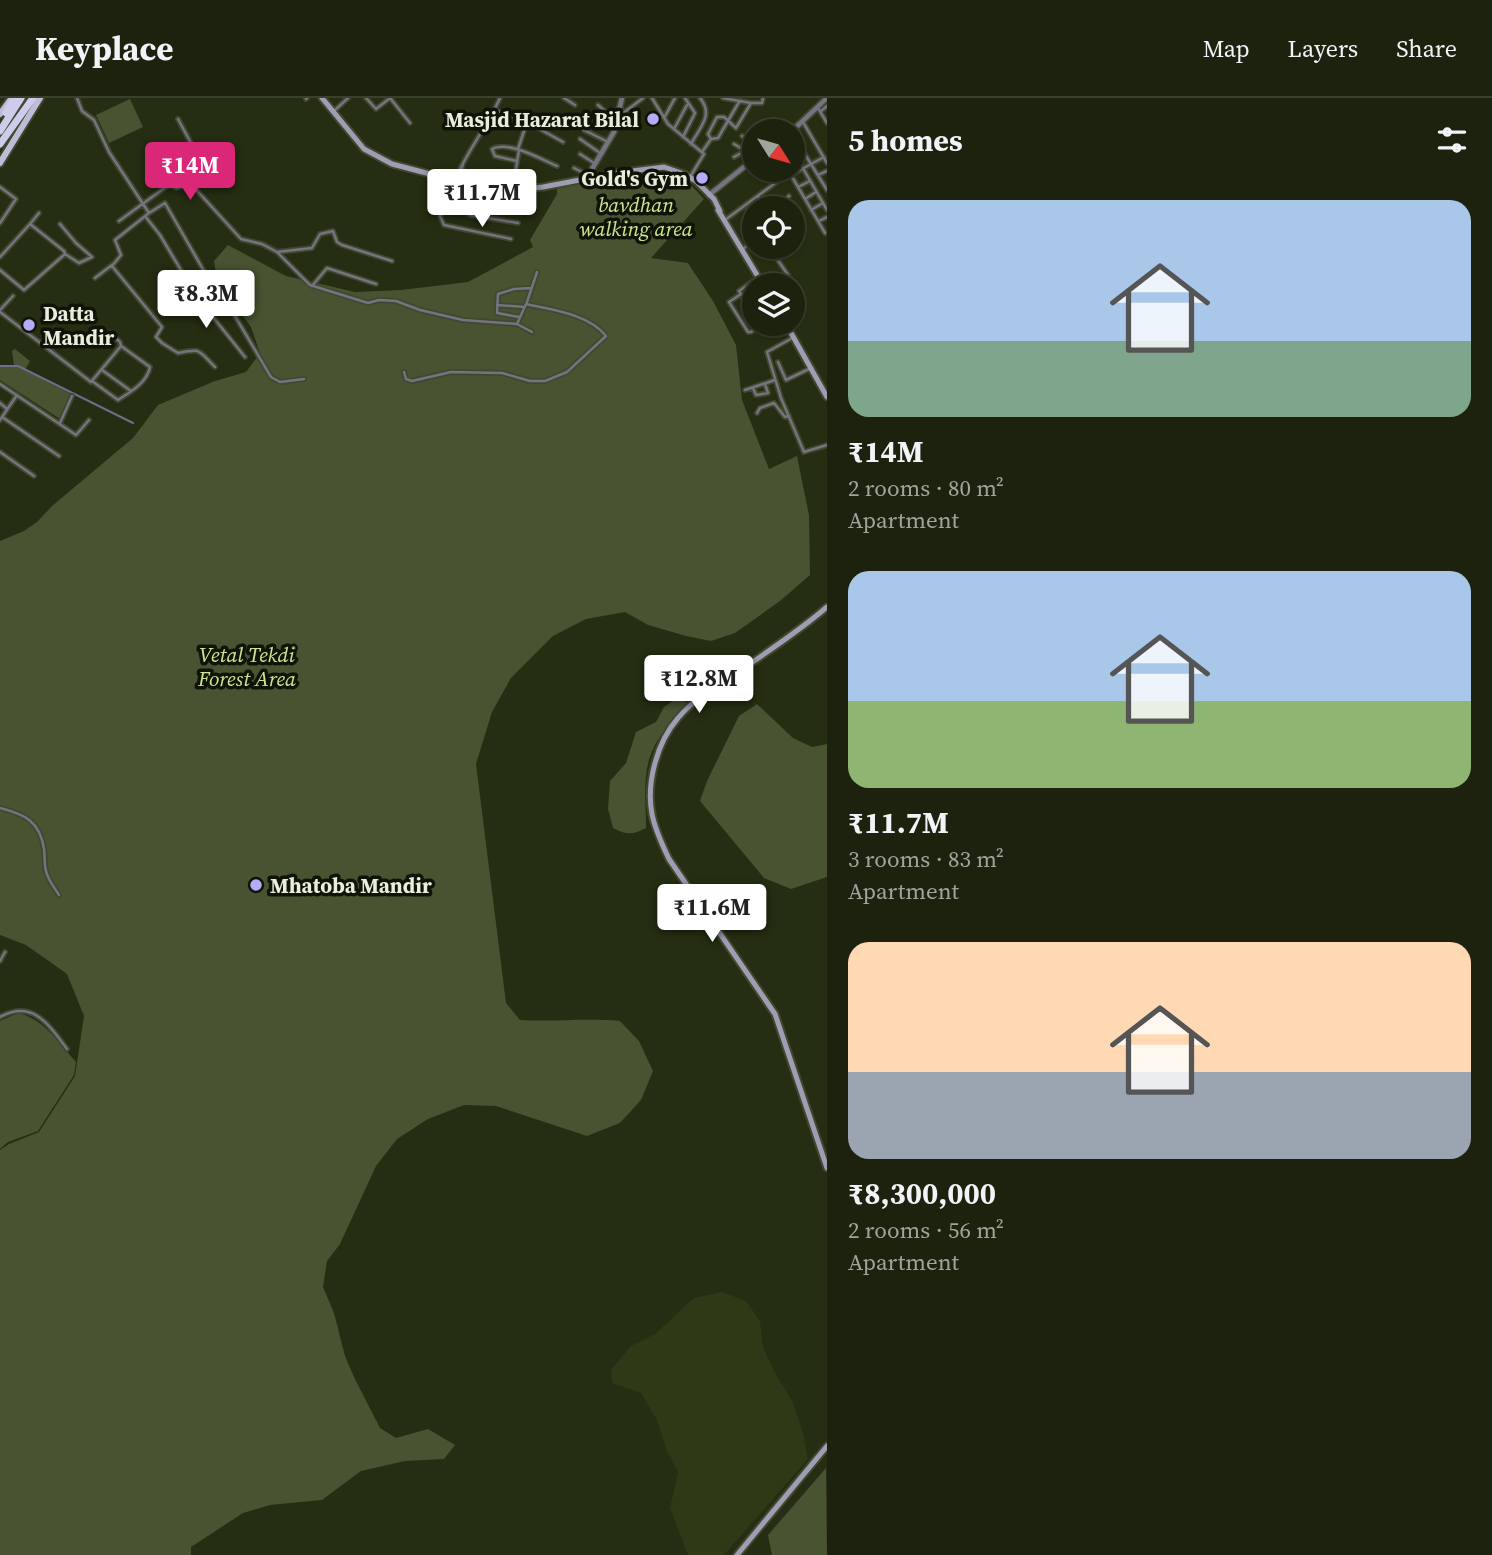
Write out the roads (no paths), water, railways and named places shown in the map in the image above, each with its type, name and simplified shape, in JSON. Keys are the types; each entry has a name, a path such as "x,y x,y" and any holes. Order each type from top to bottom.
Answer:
{"highway":[{"path":"0,122 12,98"},
{"path":"0,131 21,98"},
{"path":"0,142 31,98"}],"main road":[{"path":"0,114 12,98"},
{"path":"0,163 40,98"},
{"path":"323,98 340,119"},
{"path":"323,98 365,149 376,156 392,164 455,180 515,190 664,167 690,177 711,197 742,249"},
{"path":"794,337 827,397"},
{"path":"827,607 803,627 711,690 674,724 659,750 653,777 651,806 657,833 670,859 775,1014 827,1168"},
{"path":"737,1555 827,1446"}],"street":[{"path":"77,98 82,111 94,120 109,152 189,286 245,357"},
{"path":"335,110 348,98"},
{"path":"366,98 376,109 390,98 410,123"},
{"path":"455,180 500,98"},
{"path":"564,98 575,105"},
{"path":"574,168 587,177 609,142 622,98"},
{"path":"617,119 643,98"},
{"path":"652,98 674,129 702,152"},
{"path":"664,118 675,98"},
{"path":"683,137 695,111 685,98"},
{"path":"691,144 707,115 707,107 700,98"},
{"path":"723,98 751,103 762,103 763,98"},
{"path":"805,120 827,98"},
{"path":"690,177 704,155 702,152 711,139 718,138 739,102"},
{"path":"711,139 708,134 717,117 724,117 729,124 736,127 751,103"},
{"path":"598,105 617,119"},
{"path":"674,129 687,106"},
{"path":"818,108 827,106"},
{"path":"818,108 827,123"},
{"path":"495,110 527,122 563,142"},
{"path":"178,119 206,171 205,176 192,186"},
{"path":"515,190 518,150 527,122"},
{"path":"805,123 827,163"},
{"path":"584,130 609,142"},
{"path":"580,139 601,154"},
{"path":"734,144 742,149"},
{"path":"517,161 495,156 492,151 494,146 518,150 557,166"},
{"path":"734,157 742,153"},
{"path":"580,154 594,163"},
{"path":"805,154 826,188"},
{"path":"805,166 824,157"},
{"path":"459,206 466,182 460,176 463,164"},
{"path":"159,167 170,184 176,188 189,184 192,186 204,201 222,215 241,239 262,244 277,252 312,286 368,303 389,300 463,320 517,324 532,332"},
{"path":"711,197 742,169"},
{"path":"818,175 827,170"},
{"path":"805,173 827,210"},
{"path":"798,187 810,181"},
{"path":"758,196 777,182"},
{"path":"796,182 803,196"},
{"path":"119,221 170,184"},
{"path":"487,202 491,186"},
{"path":"0,187 16,199 0,223"},
{"path":"816,192 805,199 825,233"},
{"path":"95,278 121,255 115,240 165,203 210,283 232,311 271,377 280,382 304,379"},
{"path":"811,210 823,203"},
{"path":"511,239 444,225 440,220 441,212 449,207 459,206 470,215 518,223"},
{"path":"725,220 742,208"},
{"path":"0,257 39,212"},
{"path":"819,221 827,217"},
{"path":"30,224 79,263 89,260 92,256 76,243 60,224"},
{"path":"277,252 312,248 320,234 333,231 337,242 342,245 392,261"},
{"path":"0,271 24,290 65,254"},
{"path":"112,265 162,327 156,337 162,343 178,353 198,350 215,367"},
{"path":"312,286 327,268 376,284"},
{"path":"517,324 537,272"},
{"path":"189,286 201,279"},
{"path":"520,317 496,312 499,293 532,288"},
{"path":"742,288 739,290 741,294 729,302 742,323"},
{"path":"13,296 0,311 118,400 146,378 150,367 121,346 110,333"},
{"path":"404,372 406,379 412,381 451,372 502,373 545,382 567,372 606,337 596,327 570,314 525,306 497,305"},
{"path":"794,337 767,352 775,380 805,452 827,446"},
{"path":"91,382 121,346"},
{"path":"778,362 786,380 811,368"},
{"path":"101,369 131,391"},
{"path":"746,390 775,380"},
{"path":"0,384 77,435 89,420"},
{"path":"753,388 756,396 768,393 765,384"},
{"path":"17,395 2,414 59,456"},
{"path":"60,424 72,396"},
{"path":"0,403 6,408"},
{"path":"757,413 759,409 776,404 785,417 789,416"},
{"path":"0,452 34,476"},
{"path":"0,808 21,813 31,820 45,850 44,867 59,895"},
{"path":"0,961 5,952"},
{"path":"0,1017 19,1010 31,1012 50,1027 67,1049"}],"waterway":[{"path":"0,366 18,366 133,423"}],"place":[{"name":"Masjid Hazarat Bilal","path":"653,119"},
{"name":"Gold's Gym","path":"702,178"},
{"name":"Datta Mandir","path":"29,325"},
{"name":"Mhatoba Mandir","path":"256,885"}],"park label":[{"name":"bavdhan walking area","path":"636,216"},
{"name":"Vetal Tekdi Forest Area","path":"247,666"}]}
